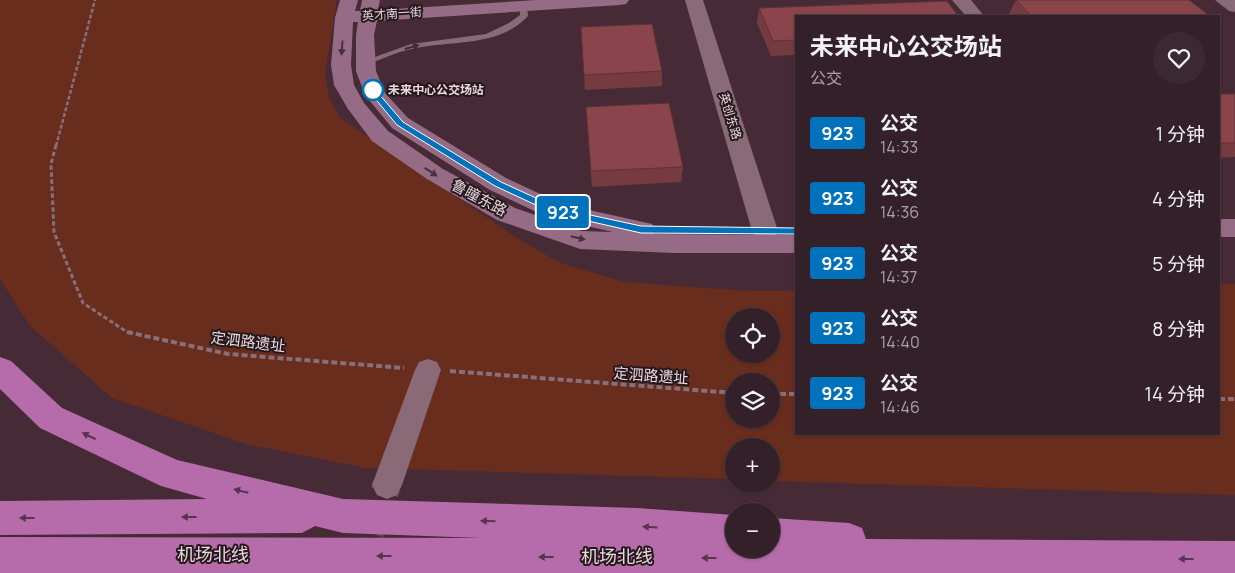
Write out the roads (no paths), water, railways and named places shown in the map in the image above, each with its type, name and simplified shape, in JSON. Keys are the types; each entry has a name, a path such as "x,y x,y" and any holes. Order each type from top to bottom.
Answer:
{"highway":[{"path":"0,370 51,418 173,475 343,516"},
{"path":"0,518 343,516 637,526 725,532"},
{"path":"780,537 1103,559"},
{"name":"机场北线","path":"0,555 1235,559"}],"main road":[{"name":"英才南一街","path":"359,8 470,0"},
{"name":"英才南一街","path":"359,8 523,6 620,0"},
{"name":"鲁瞳东路","path":"359,8 365,35 366,71 373,90 400,124 498,184 556,211 641,230 795,231"},
{"name":"鲁瞳东路","path":"359,8 341,65 344,85 355,105 380,136 435,174 506,214 580,240 674,244 795,244"},
{"path":"1220,228 1235,228"},
{"path":"1220,243 1235,243"}],"street":[{"name":"英创东路","path":"694,0 765,231"},
{"path":"961,0 974,15"},
{"path":"1224,0 1235,7"},
{"path":"387,484 428,370"}],"lane":[{"path":"366,62 416,45 439,41 485,38 502,32 514,26 524,16 523,6"}],"tunnel":[{"path":"355,573 387,485"}],"place":[{"name":"未来中心公交场站","path":"373,90"}]}
